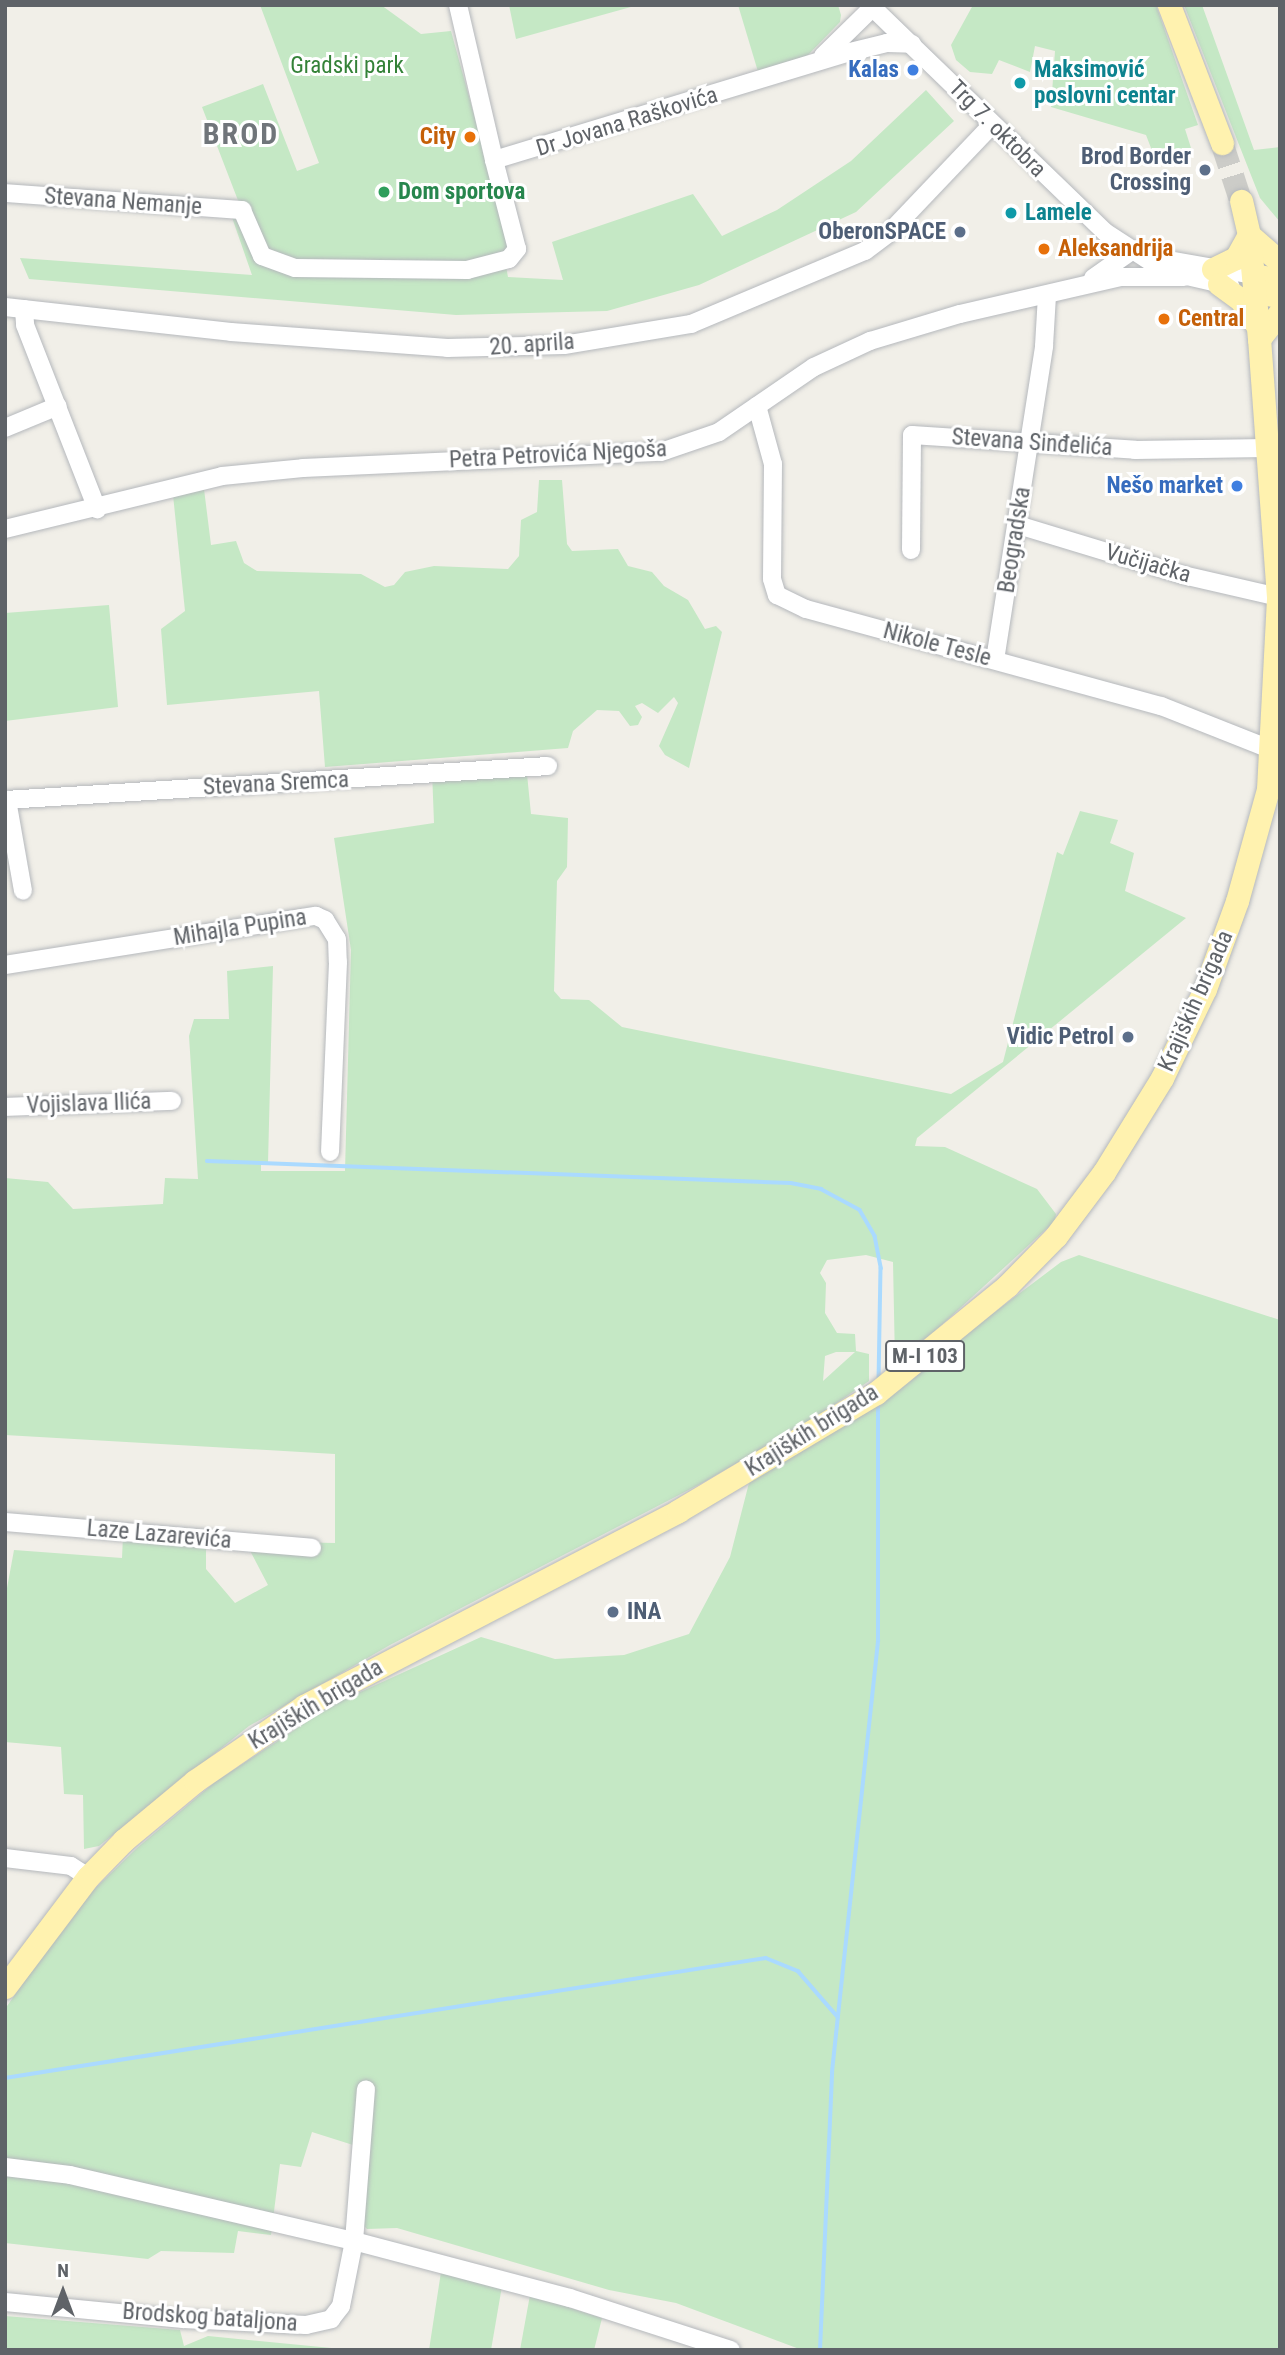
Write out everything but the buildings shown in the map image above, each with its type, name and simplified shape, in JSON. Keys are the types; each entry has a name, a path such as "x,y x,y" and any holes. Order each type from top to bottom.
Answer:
{"main road":[{"path":"1169,5 1222,143"},
{"name":"M-I 103","path":"1241,201 1249,235 1254,283"},
{"path":"1259,339 1249,310 1216,276 1236,258 1249,235 1280,262"},
{"path":"1254,283 1280,280"},
{"path":"1254,283 1280,297"},
{"name":"Krajiških brigada","path":"5,1987 89,1877 124,1840 195,1782 304,1706 735,1478 899,1377 1006,1286 1056,1236 1091,1190 1174,1056 1234,910 1262,818 1276,751 1278,597 1254,283"},
{"path":"1259,339 1280,312"}],"street":[{"path":"458,5 494,160"},
{"path":"815,63 871,6"},
{"name":"Trg 7. oktobra","path":"871,6 1105,232 1133,250"},
{"name":"Dr Jovana Raškovića","path":"494,160 887,43 912,44"},
{"name":"20. aprila","path":"5,307 231,332 447,348 564,345 691,324 866,251 889,233 992,125"},
{"name":"Stevana Nemanje","path":"5,193 242,210 262,257 282,265 312,269 467,270 509,259 517,249 494,160"},
{"path":"1105,232 1115,272 1184,277 1216,276"},
{"path":"1133,250 1216,276 1254,283"},
{"path":"1133,250 1152,264 1184,277"},
{"name":"Petra Petrovića Njegoša","path":"5,529 97,509 222,476 303,468 661,452 701,442 814,367 870,341 1080,286 1115,272 1133,250"},
{"name":"Beogradska","path":"995,660 1030,444 1046,295"},
{"path":"24,309 25,325 97,509"},
{"path":"5,428 58,406"},
{"name":"Nikole Tesle","path":"757,407 773,464 772,579 777,594 806,609 1161,706 1276,751"},
{"name":"Stevana Sinđelića","path":"911,550 912,435 1135,450 1267,448"},
{"name":"Vučijačka","path":"1018,525 1183,575 1278,597"},
{"name":"Stevana Sremca","path":"6,800 548,766"},
{"path":"6,800 23,891"},
{"name":"Mihajla Pupina","path":"5,965 316,916 325,920 337,939 338,962 330,1152"},
{"name":"Vojislava Ilića","path":"5,1107 172,1101"},
{"name":"Laze Lazarevića","path":"5,1522 312,1548"},
{"path":"5,1858 72,1866 89,1877"},
{"name":"Brodskog bataljona","path":"5,2302 183,2319 319,2324 331,2319 341,2306 354,2241 366,2089"},
{"path":"5,2167 70,2175 354,2241 570,2298 731,2350"}],"green space":[{"name":"Gradski park","path":"260,5 381,5 421,34 451,31 509,242 504,256 508,277 563,280 552,242 693,194 722,236 777,210 851,161 926,90 954,121 856,212 699,285 607,311 456,315 29,279 20,258 252,275 228,206 239,203 202,107 263,84 297,171 319,163"},
{"path":"509,5 638,5 516,39"},
{"path":"738,5 838,5 841,15 840,22 808,55 759,75"},
{"path":"973,5 1156,5 1198,125 1185,129 1191,148 1156,161 1146,135 1051,107 1055,51 1035,46 1030,72 999,60 992,74 970,72 956,60 951,45"},
{"path":"1184,5 1202,5 1254,150 1280,147 1280,222 1260,198"},
{"path":"539,480 562,480 567,544 572,551 618,549 628,566 652,572 664,586 688,600 705,629 716,626 722,632 689,768 665,755 659,746 678,703 674,697 658,713 642,703 635,706 642,717 638,725 630,726 619,711 597,710 573,731 568,748 325,767 319,691 167,705 161,629 185,611 173,495 204,489 211,545 236,541 244,563 257,571 361,574 385,587 394,585 405,572 434,566 508,569 519,556 521,520 537,512"},
{"path":"109,605 118,707 5,721 5,613"},
{"path":"526,764 531,814 568,818 567,867 557,881 554,991 561,999 589,1000 622,1027 951,1094 1003,1062 1057,852 1063,855 1080,811 1118,820 1110,843 1134,853 1125,891 1186,918 917,1138 915,1146 945,1147 1037,1189 1056,1214 1055,1221 922,1343 895,1362 893,1262 866,1255 827,1260 820,1273 826,1283 825,1313 837,1333 855,1334 856,1351 869,1354 869,1381 810,1421 704,1482 390,1645 249,1726 99,1846 84,1849 83,1795 64,1794 61,1747 5,1742 5,1599 14,1550 122,1558 123,1536 206,1537 206,1569 235,1603 268,1585 245,1541 335,1543 335,1454 5,1435 5,1178 48,1182 73,1209 163,1204 165,1178 198,1179 189,1036 194,1019 229,1019 227,971 273,966 268,1163 261,1162 261,1171 345,1171 351,950 334,838 434,823 432,771","holes":["836,1352 855,1352 823,1381 825,1356"]},
{"path":"1079,1255 1280,1320 1280,2350 802,2350 676,2303 609,2290 397,2228 367,2229 348,2210 353,2145 312,2132 301,2167 280,2164 271,2235 238,2231 234,2253 161,2251 148,2259 5,2243 5,2009 76,1907 137,1848 215,1782 334,1704 481,1637 555,1659 624,1655 689,1634 730,1557 750,1479 872,1405 1061,1262"},
{"path":"443,2259 502,2286 491,2350 429,2350"},
{"path":"530,2295 602,2318 594,2350 520,2350"},
{"path":"5,2316 180,2330 184,2346 208,2336 352,2350 5,2350"}],"waterway":[{"path":"207,1161 791,1183 821,1189 860,1210 875,1236 881,1268 879,1379"},
{"path":"820,2350 832,2072 878,1640 878,1405"},
{"path":"5,2078 766,1958 798,1971 838,2017"}],"tunnel":[{"path":"1222,143 1241,201"}],"place":[{"name":"Kalas","path":"913,70"},
{"name":"Maksimović poslovni centar","path":"1020,83"},
{"name":"City","path":"470,137"},
{"name":"Brod Border Crossing","path":"1205,170"},
{"name":"Dom sportova","path":"384,192"},
{"name":"Lamele","path":"1011,213"},
{"name":"OberonSPACE","path":"960,232"},
{"name":"Aleksandrija","path":"1044,249"},
{"name":"Central","path":"1164,319"},
{"name":"Nešo market","path":"1237,486"},
{"name":"Vidic Petrol","path":"1128,1037"},
{"name":"INA","path":"613,1612"}],"district":[{"name":"BROD","path":"241,134"}]}
